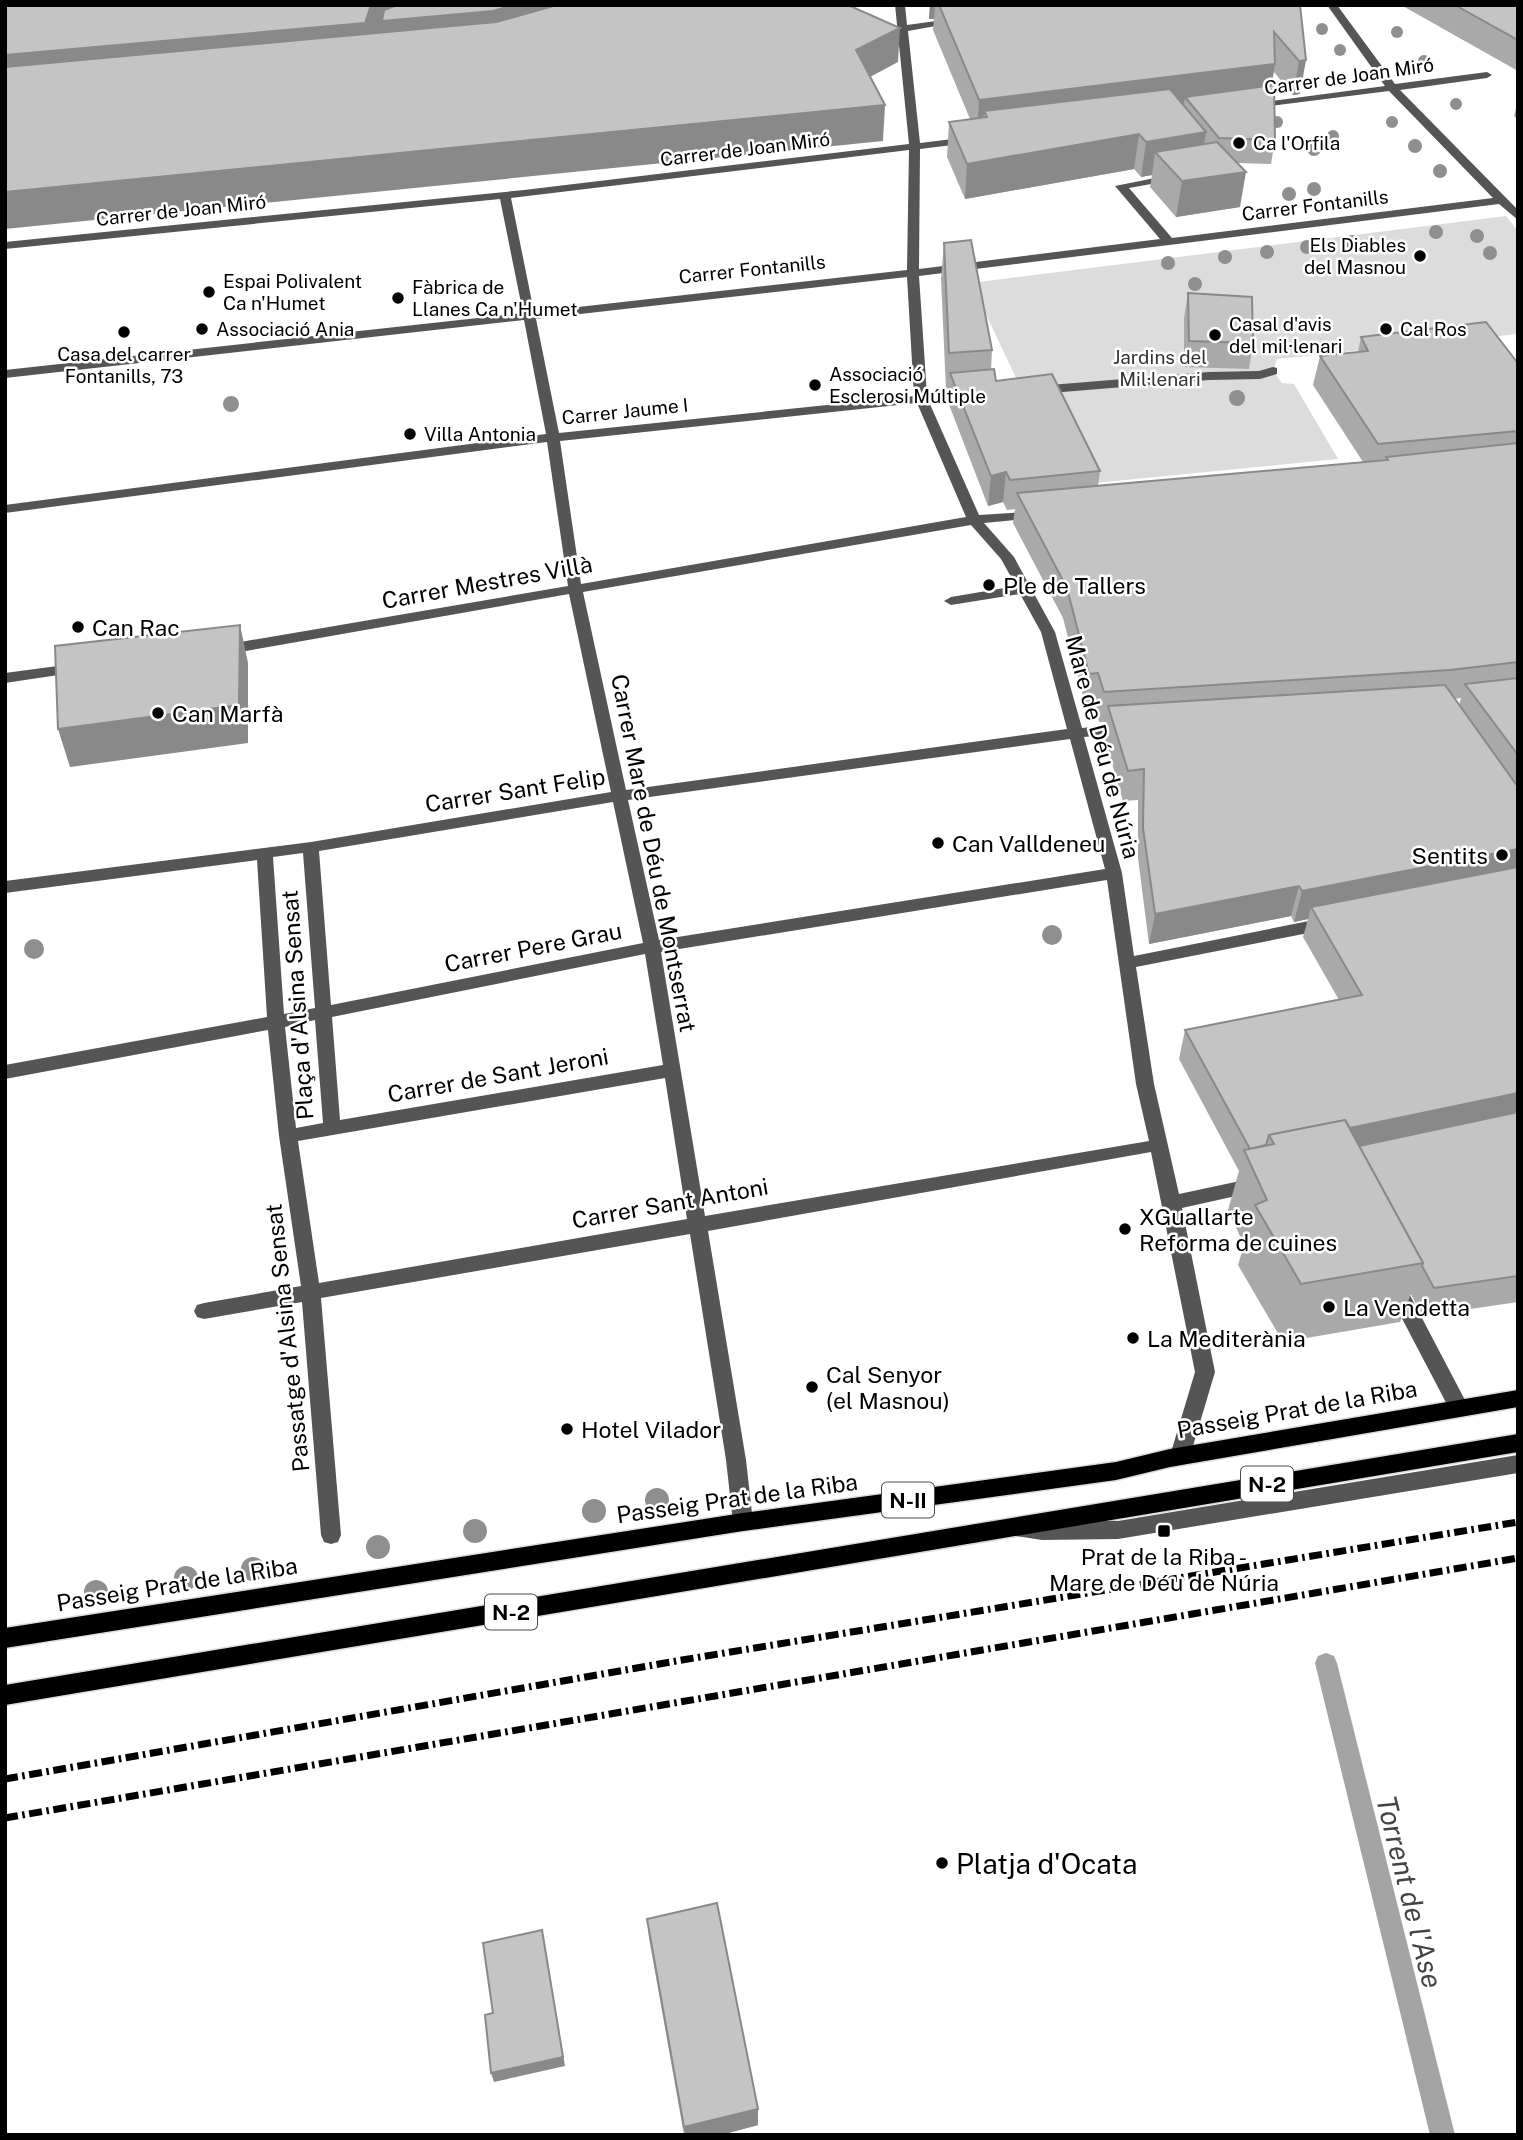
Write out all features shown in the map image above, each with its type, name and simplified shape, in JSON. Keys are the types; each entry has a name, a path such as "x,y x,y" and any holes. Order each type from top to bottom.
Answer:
{"main road":[{"name":"Passeig Prat de la Riba","path":"5,1638 743,1522 1138,1467 1170,1458 1518,1398"},
{"name":"N-2","path":"5,1695 1518,1443"}],"street":[{"name":"Mare de Déu de Núria","path":"900,5 915,146 913,271 921,398 974,520 1007,557 1048,632 1114,873 1145,1084 1172,1203 1205,1372 1180,1456 1170,1458"},
{"path":"1332,5 1392,88 1518,218"},
{"path":"902,29 967,20"},
{"name":"Carrer de Joan Miró","path":"1234,109 1487,75"},
{"name":"Carrer de Joan Miró","path":"5,246 505,194 983,139"},
{"path":"1169,242 1121,186 1187,176"},
{"name":"Carrer Mare de Déu de Montserrat","path":"505,194 553,438 575,589 652,947 736,1460 743,1522"},
{"name":"Carrer Fontanills","path":"5,374 1169,242 1502,200"},
{"path":"1035,390 1209,376 1260,375 1273,371"},
{"name":"Carrer Jaume I","path":"5,509 553,438 988,393"},
{"name":"Carrer Mestres Villà","path":"211,652 974,520 1055,512"},
{"path":"951,601 1025,589"},
{"path":"5,678 101,665"},
{"name":"Carrer Sant Felip","path":"5,887 311,847 619,796 1073,731 1144,727"},
{"name":"Plaça d'Alsina Sensat","path":"265,852 276,1022 288,1136 332,1128 311,847"},
{"name":"Carrer Pere Grau","path":"5,1072 276,1022 652,947 1114,873"},
{"path":"1128,963 1344,920"},
{"name":"Carrer de Sant Jeroni","path":"332,1128 671,1070"},
{"name":"Passatge d'Alsina Sensat","path":"288,1136 311,1292 331,1535"},
{"name":"Carrer Sant Antoni","path":"204,1311 697,1223 1146,1147"},
{"path":"1172,1203 1272,1181"},
{"path":"1389,1276 1459,1408"},
{"path":"1017,1528 1047,1533 1083,1527 1118,1530 1518,1464"}],"green space":[{"name":"Jardins del Mil·lenari","path":"1506,216 1518,231 1518,334 1277,359 1273,371 1282,383 1294,384 1338,459 1095,483 1028,403 971,283"}],"building":[{"path":"5,5 371,5 365,23 5,55"},
{"path":"397,5 514,5 493,11 382,21 384,10"},
{"path":"557,5 848,5 900,28 856,50 885,105 5,192 5,67 496,22"},
{"path":"939,5 1300,5 1306,60 1299,61 1274,32 1275,64 979,100"},
{"path":"1455,5 1518,5 1518,40"},
{"path":"1274,85 1275,140 1219,138 1185,97"},
{"path":"1170,89 1206,132 1146,142 1139,134 967,164 949,122 987,117 984,111"},
{"path":"1217,142 1246,172 1182,181 1155,152"},
{"path":"971,240 992,350 949,353 944,243"},
{"path":"1188,293 1252,297 1253,343 1189,341"},
{"path":"1486,322 1518,362 1518,431 1378,444 1320,356 1368,351 1361,337"},
{"path":"994,369 996,381 1052,374 1100,471 1010,480 1006,472 991,476 950,373"},
{"path":"1518,443 1518,662 1450,670 1104,692 1098,673 1089,674 1067,588 1017,493 1388,460 1386,457"},
{"path":"240,625 239,705 58,729 55,646"},
{"path":"1518,678 1518,755 1465,684"},
{"path":"1445,685 1518,787 1518,849 1302,891 1299,886 1155,914 1143,828 1144,769 1128,771 1108,706"},
{"path":"1518,867 1518,1093 1350,1128 1345,1120 1269,1135 1266,1145 1250,1149 1185,1030 1362,995 1311,907"},
{"path":"1518,1112 1518,1276 1434,1288 1359,1146"},
{"path":"1345,1120 1423,1263 1301,1284 1255,1205 1267,1200 1244,1150 1274,1144 1269,1135"},
{"path":"717,1903 758,2109 684,2127 647,1919"},
{"path":"542,1930 563,2057 491,2073 485,2015 493,2013 483,1943"}],"waterway":[{"name":"Torrent de l'Ase","path":"1326,1663 1443,2135"}],"railway":[{"path":"5,1779 682,1660 1518,1522"},
{"path":"5,1818 1518,1558"}],"place":[{"name":"Ca l'Orfila","path":"1239,143"},
{"name":"Els Diables del Masnou","path":"1420,256"},
{"name":"Espai Polivalent Ca n'Humet","path":"209,292"},
{"name":"Fàbrica de Llanes Ca n'Humet","path":"398,298"},
{"name":"Associació Ania","path":"202,329"},
{"name":"Cal Ros","path":"1386,329"},
{"name":"Casa del carrer Fontanills, 73","path":"124,332"},
{"name":"Casal d'avis del mil·lenari","path":"1215,335"},
{"name":"Associació Esclerosi Múltiple","path":"815,385"},
{"name":"Villa Antonia","path":"410,434"},
{"name":"Ple de Tallers","path":"989,585"},
{"name":"Can Rac","path":"78,627"},
{"name":"Can Marfà","path":"158,713"},
{"name":"Can Valldeneu","path":"938,843"},
{"name":"Sentits","path":"1502,855"},
{"name":"XGuallarte Reforma de cuines","path":"1125,1229"},
{"name":"La Vendetta","path":"1329,1307"},
{"name":"La Mediterània","path":"1133,1338"},
{"name":"Cal Senyor (el Masnou)","path":"812,1387"},
{"name":"Hotel Vilador","path":"567,1429"},
{"name":"Prat de la Riba - Mare de Déu de Núria","path":"1164,1531"},
{"name":"Platja d'Ocata","path":"942,1863"}]}
